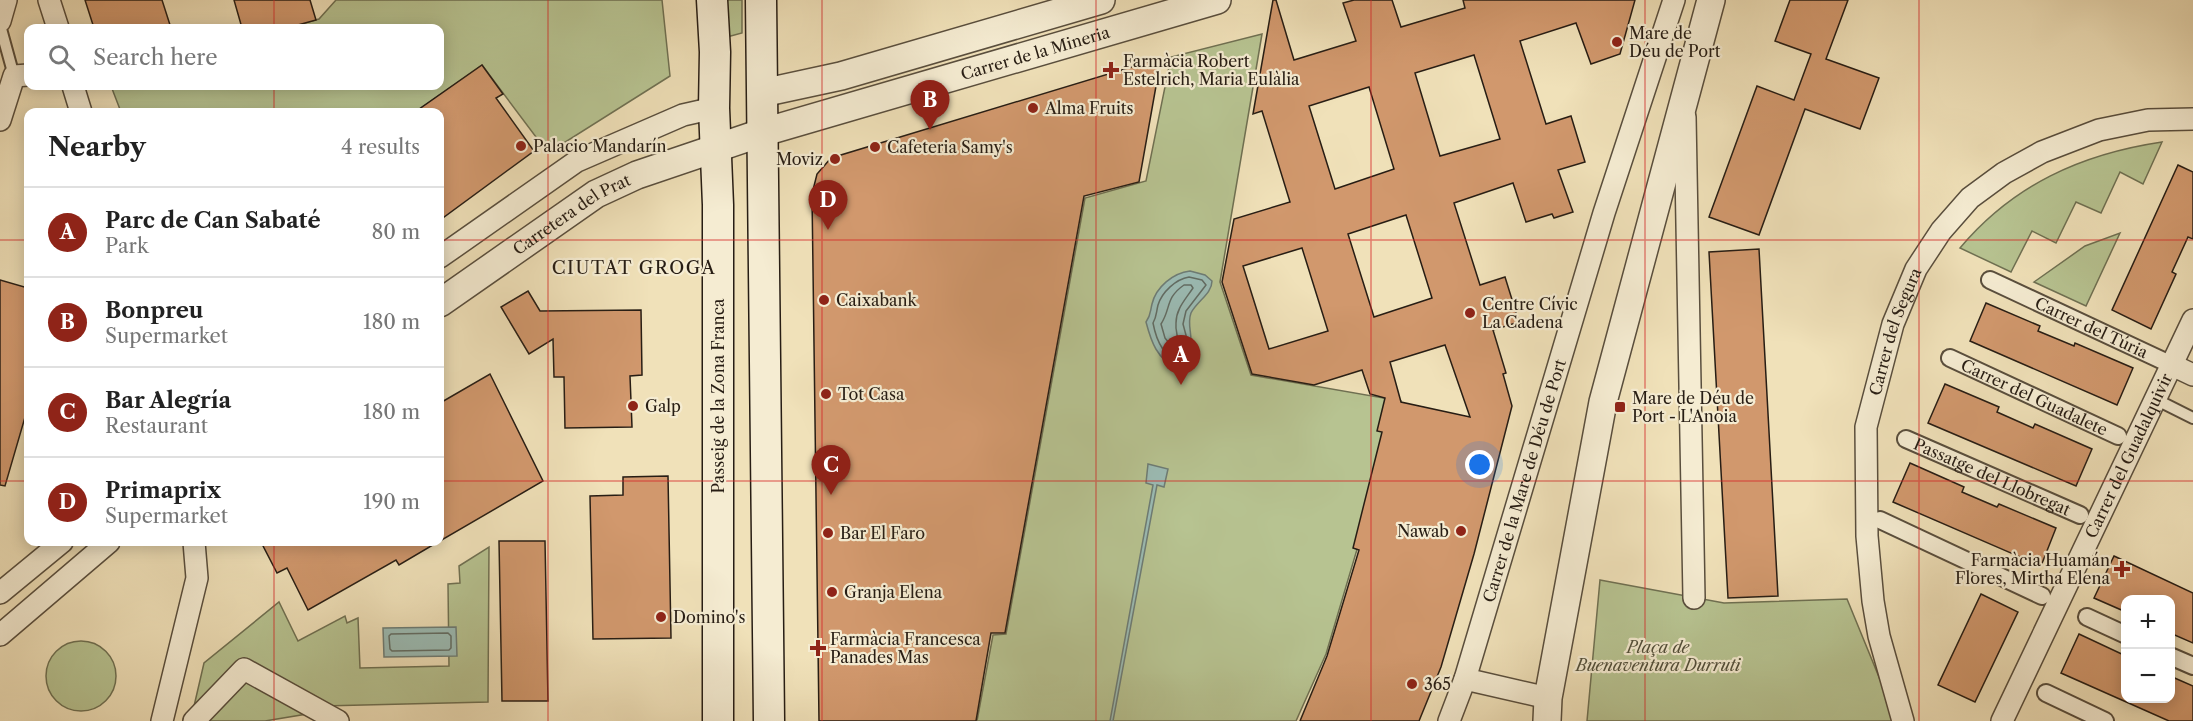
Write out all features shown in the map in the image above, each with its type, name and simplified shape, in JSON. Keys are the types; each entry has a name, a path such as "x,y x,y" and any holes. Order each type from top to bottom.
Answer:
{"main road":[{"name":"Passeig de la Zona Franca","path":"712,0 716,149 718,721"},
{"path":"761,0 769,721"},
{"path":"714,108 762,93"}],"street":[{"path":"0,23 6,0"},
{"path":"49,0 56,24"},
{"name":"Carrer de la Mineria","path":"762,93 841,76 1101,0"},
{"name":"Carrer de la Mineria","path":"716,149 764,132 1190,4 1217,0"},
{"name":"Carrer de la Mare de Déu de Port","path":"1449,721 1465,679 1604,213 1674,0"},
{"path":"1465,679 1548,710 1603,402 1711,0"},
{"path":"0,120 21,76"},
{"path":"75,90 80,108"},
{"path":"1685,99 1694,598"},
{"path":"444,254 577,160 683,115 714,108"},
{"name":"Carrer del Segura","path":"1903,721 1879,636 1873,602 1867,536 1866,427 1893,324 1916,269 1941,231 1970,198 2004,172 2033,157 2099,130 2148,120 2193,119"},
{"name":"Carretera del Prat","path":"444,300 596,194 637,175 716,149"},
{"name":"Carrer del Túria","path":"1990,280 2193,375"},
{"name":"Carrer del Guadalquivir","path":"2002,721 2193,320"},
{"name":"Carrer del Guadalete","path":"1950,358 2118,436"},
{"name":"Passatge del Llobregat","path":"1906,439 2080,515"},
{"path":"1880,520 2042,596"},
{"path":"0,593 57,546"},
{"path":"0,635 104,546"},
{"path":"162,721 197,578 194,546"},
{"path":"2087,617 2121,633"},
{"path":"2175,658 2193,666"},
{"path":"194,721 244,669 338,721"},
{"path":"2046,693 2105,721"}],"lane":[{"path":"0,23 21,76"},
{"path":"2155,399 2193,417"}],"green space":[{"path":"336,0 662,0 670,76 548,153 482,65 421,108 119,108 113,90 444,90 444,24 301,24 319,19"},
{"path":"727,0 742,0 742,33 727,37"},
{"path":"1262,34 1220,282 1251,375 1401,401 1326,654 1296,721 977,721 993,635 1006,634 1085,198 1146,181 1171,57"},
{"path":"2162,142 2143,184 2120,172 2101,213 2076,202 2056,243 2032,231 2011,272 1960,248 2003,207 2026,190 2051,176 2076,164 2104,155"},
{"path":"2120,233 2086,306 2034,282 2085,246"},
{"path":"489,547 488,702 322,706 245,665 191,719 204,663 279,602 298,641 345,616 347,623 358,618 360,668 449,666 448,584 460,583 459,566"},
{"name":"Plaça de Buenaventura Durruti","path":"1600,580 1724,603 1847,599 1897,721 1587,721"},
{"path":"81,641 100,647 110,657 116,676 110,695 100,705 81,711 62,705 52,695 46,676 52,657 62,647"},
{"path":"245,675 313,713 265,721 200,721"}],"water":[{"path":"1190,271 1205,275 1212,281 1210,290 1191,313 1189,351 1191,356 1184,368 1177,372 1177,367 1164,360 1156,349 1146,322 1154,298 1161,287 1177,275"},
{"path":"1148,464 1168,469 1164,487 1157,485 1113,721 1110,721 1153,485 1146,483"},
{"path":"456,627 457,656 384,657 383,628"}],"building":[{"path":"85,0 162,0 170,24 93,24"},
{"path":"234,0 310,0 316,20 302,24 241,24"},
{"path":"1273,0 1276,0 1294,60 1356,41 1343,3 1354,0 1392,0 1401,27 1465,8 1463,0 1635,0 1620,54 1591,64 1576,23 1520,41 1546,124 1571,116 1585,162 1558,170 1573,212 1554,218 1552,214 1526,222 1513,183 1454,203 1480,285 1505,277 1519,322 1493,330 1506,373 1503,374 1512,406 1474,554 1441,667 1419,721 1300,721 1327,656 1359,550 1353,548 1382,432 1377,431 1385,398 1370,394 1362,370 1314,385 1252,374 1222,282 1234,219 1290,202 1262,111 1253,114","holes":["1474,55 1500,139 1440,156 1415,73","1369,87 1394,169 1335,189 1309,106","1406,215 1432,298 1374,317 1348,234","1302,248 1328,331 1269,349 1243,266","1445,345 1470,417 1401,402 1390,362"]},
{"path":"1790,0 1848,0 1826,59 1879,78 1860,129 1805,109 1759,235 1709,217 1757,86 1794,100 1811,54 1775,41"},
{"path":"1161,58 1139,182 1084,196 1005,633 991,633 976,721 819,721 812,194 817,174 831,158"},
{"path":"482,65 503,94 496,98 534,151 444,217 444,108 421,108"},
{"path":"2178,165 2193,172 2193,239 2188,237 2172,272 2176,274 2151,329 2112,310"},
{"path":"1759,249 1778,596 1728,598 1709,252"},
{"path":"0,280 24,287 24,421 5,486 0,485"},
{"path":"528,291 540,311 641,310 642,375 630,376 632,427 565,428 564,377 554,377 553,339 529,354 501,307"},
{"path":"1986,303 2040,326 2038,331 2074,346 2075,343 2133,368 2117,405 1970,341"},
{"path":"490,374 543,481 444,539 444,401"},
{"path":"1945,384 1999,407 1997,412 2033,428 2035,424 2092,449 2076,486 1928,423"},
{"path":"1910,463 1964,487 1962,492 1997,507 1999,504 2056,528 2041,566 1893,502"},
{"path":"668,476 671,638 593,639 590,496 623,495 623,477"},
{"path":"499,541 545,541 548,701 502,701"},
{"path":"263,546 431,546 399,565 396,560 308,610 287,568 277,573"},
{"path":"2114,556 2193,593 2193,643 2175,635 2175,595 2121,595 2121,610 2094,598"},
{"path":"1981,594 2018,612 1975,702 1938,685"},
{"path":"2079,634 2121,654 2121,700 2061,673"},
{"path":"2175,678 2193,686 2193,721 2169,721 2128,703 2175,703"}],"place":[{"name":"Mare de Déu de Port","path":"1617,42"},
{"name":"Farmàcia Robert Estelrich, Maria Eulàlia","path":"1111,70"},
{"name":"Alma Fruits","path":"1033,108"},
{"name":"Bonpreu","path":"930,130"},
{"name":"Palacio Mandarín","path":"521,146"},
{"name":"Cafeteria Samy's","path":"875,147"},
{"name":"Moviz","path":"835,159"},
{"name":"Primaprix","path":"828,230"},
{"name":"Caixabank","path":"824,300"},
{"name":"Centre Cívic La Cadena","path":"1470,313"},
{"name":"Parc de Can Sabaté","path":"1181,385"},
{"name":"Tot Casa","path":"826,394"},
{"name":"Galp","path":"633,406"},
{"name":"Mare de Déu de Port - L'Anoia","path":"1620,407"},
{"name":"Bar Alegría","path":"831,495"},
{"name":"Nawab","path":"1461,531"},
{"name":"Bar El Faro","path":"828,533"},
{"name":"Farmàcia Huamán Flores, Mirtha Elena","path":"2122,569"},
{"name":"Granja Elena","path":"832,592"},
{"name":"Domino's","path":"661,617"},
{"name":"Farmàcia Francesca Panades Mas","path":"818,648"},
{"name":"365","path":"1412,684"}],"district":[{"name":"CIUTAT GROGA","path":"634,268"}]}
